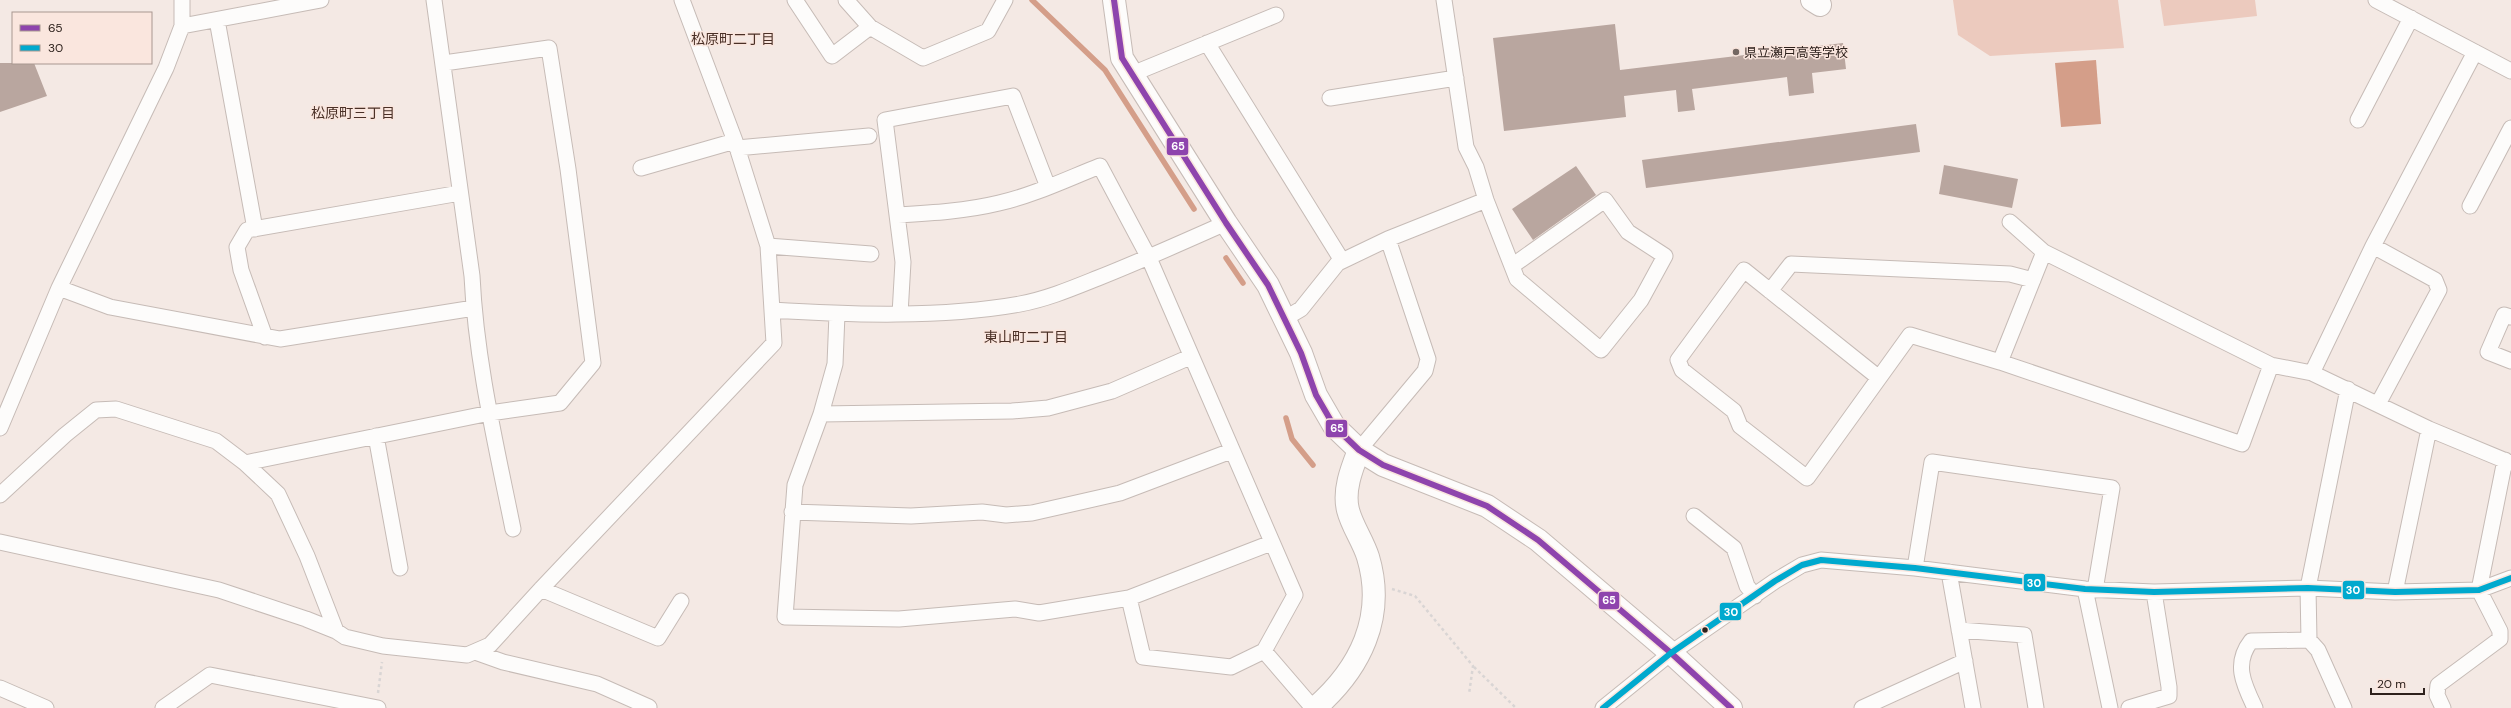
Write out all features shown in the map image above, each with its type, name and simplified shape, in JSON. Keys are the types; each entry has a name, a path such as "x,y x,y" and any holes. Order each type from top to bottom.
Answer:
{"street":[{"path":"0,428 59,288 166,68 182,26 182,0"},
{"path":"182,26 321,0"},
{"path":"434,0 444,63 472,276 474,308 490,413 513,529"},
{"path":"0,542 219,590 336,631 345,637 383,646 467,655 490,645 541,588 774,343 768,246 736,145 682,0"},
{"path":"795,0 832,56 870,27"},
{"path":"846,0 870,27 923,58 988,31 1005,0"},
{"path":"1114,0 1122,58 1226,223 1268,285 1301,353 1316,395 1334,426 1359,450 1383,465 1487,506 1538,540 1671,654 1731,708"},
{"path":"1444,0 1466,147 1476,166 1486,200 1517,280 1601,350 1641,300 1665,256 1628,232 1605,200 1512,266"},
{"path":"2376,0 2511,71"},
{"path":"1132,74 1276,15"},
{"path":"2358,120 2411,18"},
{"path":"217,20 255,229"},
{"path":"1207,42 1341,259 1340,262 1388,239 1486,200"},
{"path":"245,463 490,413 560,403 593,363 589,324 549,48 444,63"},
{"path":"2312,373 2372,246 2476,52"},
{"path":"1330,98 1456,78"},
{"path":"900,314 903,262 885,120 1013,96 1048,187"},
{"path":"2470,206 2511,128"},
{"path":"641,168 736,145 869,136"},
{"path":"898,216 960,210 999,203 1048,187 1100,166 1149,258 1190,357 1295,595 1264,651 1231,666 1143,657 1128,598"},
{"path":"265,337 241,270 238,247 247,230 460,193"},
{"path":"2010,222 2044,252 2271,365 2312,373 2429,429 2508,461 2479,590 2500,631 2500,639 2438,685 2437,695 2443,708"},
{"path":"772,310 837,314 900,314 1021,304 1065,291 1149,258 1226,223"},
{"path":"1264,651 1314,708 1333,692 1365,642 1372,620 1375,584 1368,556 1347,509 1349,477 1359,450 1425,371 1428,359 1388,239"},
{"path":"768,246 871,254"},
{"path":"2372,246 2436,280 2439,290 2378,404"},
{"path":"2000,362 2044,252"},
{"path":"1284,319 1301,309 1341,259"},
{"path":"1770,291 1791,264 2010,274 2033,280"},
{"path":"1879,378 1744,270 1678,360 1682,370 1734,411 1740,426 1807,478 1910,335 2000,362 2242,444 2271,365"},
{"path":"59,288 110,307 280,339 474,308"},
{"path":"837,314 835,364 821,414 796,485 792,512 785,617 899,619 1015,609 1039,613 1128,598 1271,543"},
{"path":"2511,318 2504,315 2488,352 2511,361"},
{"path":"821,414 1012,411 1048,408 1112,391 1190,357"},
{"path":"2344,708 2318,650 2309,640 2308,588 2348,389"},
{"path":"0,495 65,434 96,410 116,409 216,441 245,463 278,494 307,556 336,631"},
{"path":"2394,592 2429,429"},
{"path":"376,436 400,568"},
{"path":"792,512 911,516 982,512 1006,515 1032,513 1120,493 1231,451"},
{"path":"1915,568 1932,462 2112,488 2090,590 2110,708"},
{"path":"1694,516 1734,548 1747,586 1754,596"},
{"path":"1603,708 1671,654 1754,596 1802,565 1821,560 1915,568 2090,590 2154,592 2308,588 2394,592 2479,590 2511,578"},
{"path":"1949,572 1973,708"},
{"path":"541,588 658,638 681,601"},
{"path":"2129,708 2169,696 2169,687 2154,592"},
{"path":"1959,630 2024,635 2036,708"},
{"path":"2255,708 2241,678 2245,649 2252,641 2309,640"},
{"path":"475,652 503,662 597,684 649,707"},
{"path":"1862,708 1965,662"},
{"path":"163,708 210,675 377,708"},
{"path":"0,688 46,708"}],"path":[{"path":"1375,584 1415,596 1473,666 1516,708"},
{"path":"377,708 383,646"},
{"path":"1469,694 1473,666"}],"shaded area":[{"path":"1953,0 2118,0 2124,48 1990,56 1958,35"},
{"path":"2160,0 2255,0 2257,16 2164,26"},
{"path":"2096,60 2101,124 2061,127 2055,63"}],"building":[{"path":"1615,24 1620,70 1843,43 1846,69 1812,73 1814,93 1789,96 1787,77 1692,89 1695,110 1678,112 1676,90 1624,96 1626,117 1504,131 1493,38"},
{"path":"0,63 34,64 47,96 0,112"},
{"path":"1916,124 1920,152 1646,188 1642,160"},
{"path":"1944,165 2018,179 2012,208 1939,194"},
{"path":"1576,166 1596,195 1533,240 1512,209"}],"waterway":[{"path":"1032,0 1105,70 1194,209"},
{"path":"1226,258 1243,283"},
{"path":"1286,418 1292,439 1313,465"}],"transit line":[{"name":"65","path":"1114,0 1122,58 1226,223 1268,285 1301,353 1316,395 1334,426 1359,450 1383,465 1487,506 1538,540 1671,653 1731,708"},
{"name":"30","path":"1603,708 1671,653 1775,581 1802,565 1821,560 1915,568 2085,589 2154,592 2308,588 2395,592 2479,590 2511,578"}],"place":[{"name":"県立瀬戸高等学校","path":"1736,52"}],"district":[{"name":"松原町二丁目","path":"733,39"},
{"name":"松原町三丁目","path":"353,113"},
{"name":"東山町二丁目","path":"1026,337"}]}
